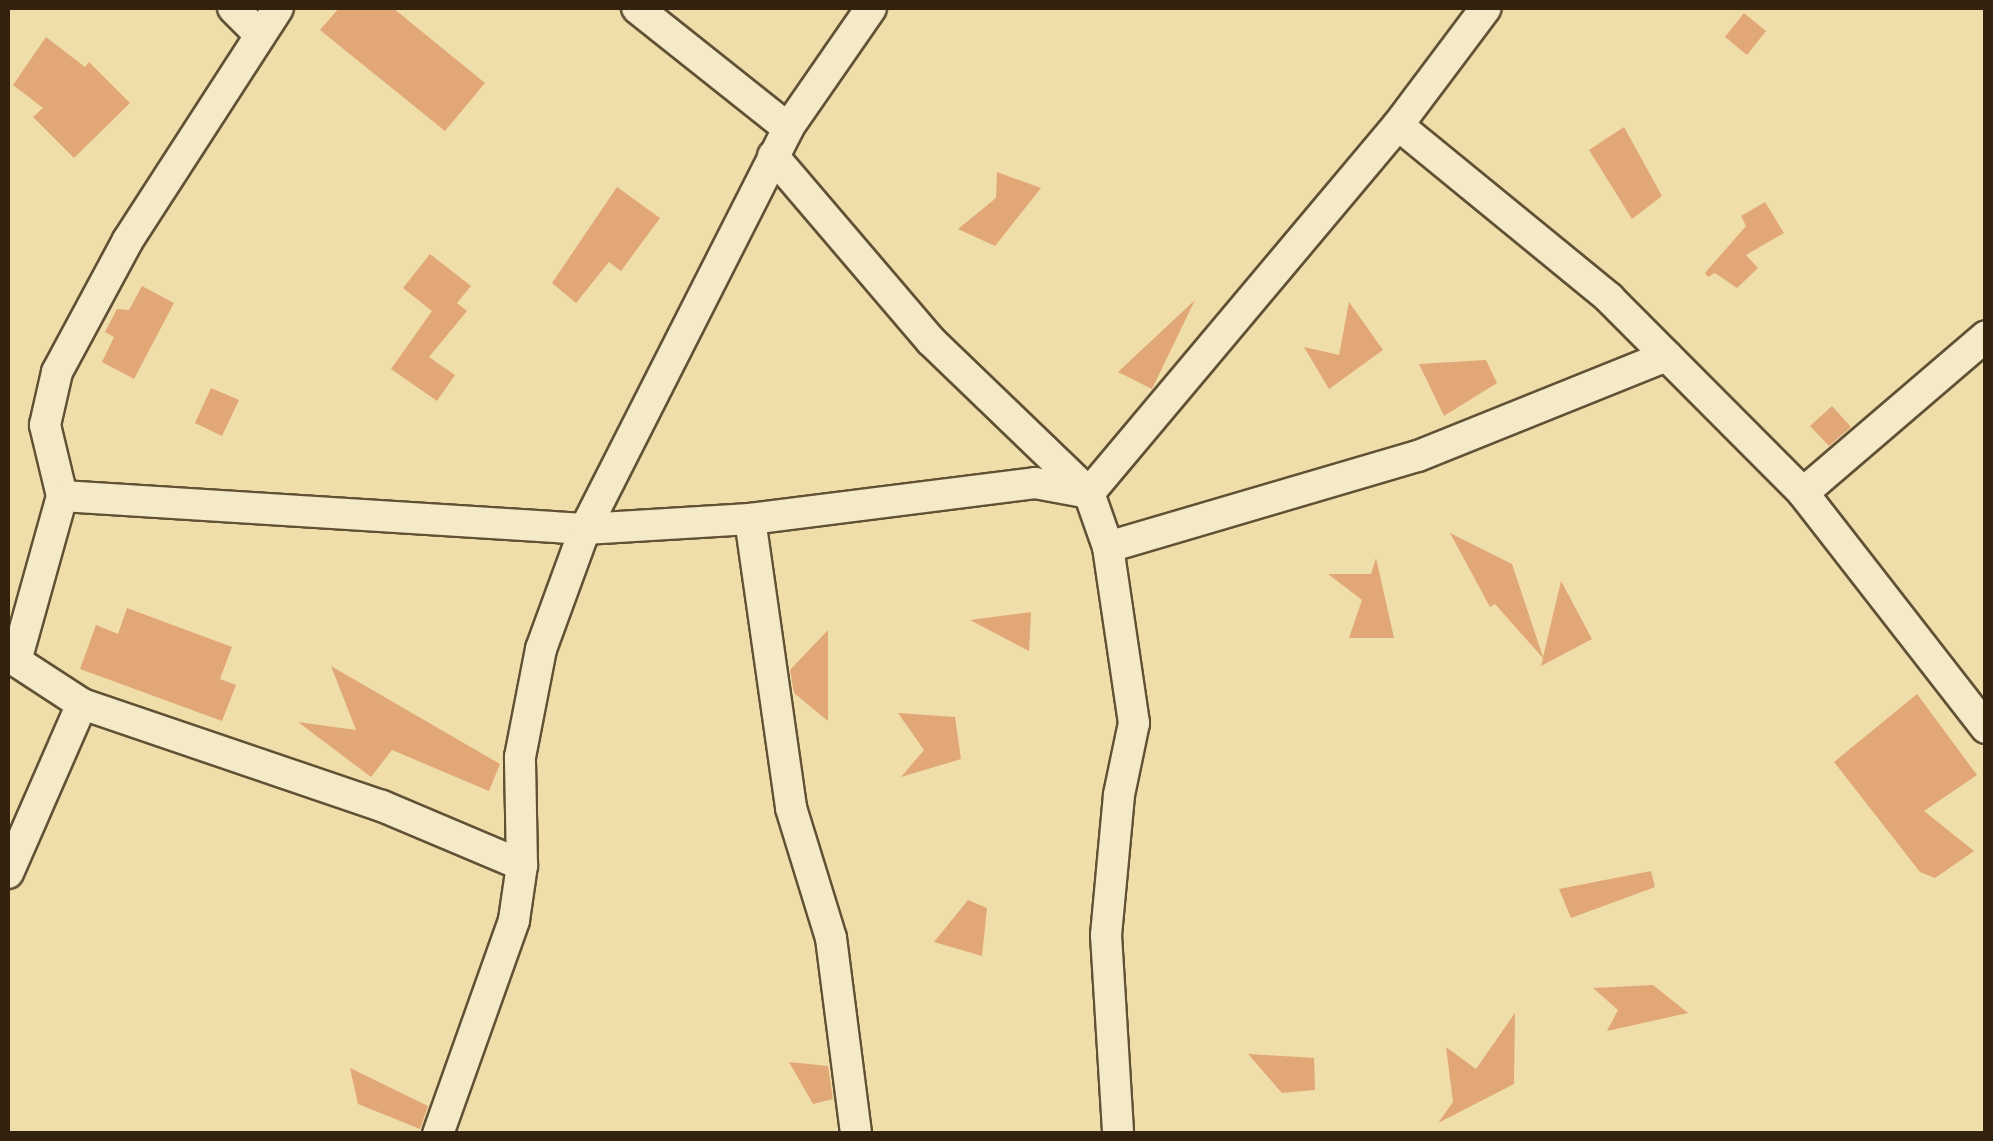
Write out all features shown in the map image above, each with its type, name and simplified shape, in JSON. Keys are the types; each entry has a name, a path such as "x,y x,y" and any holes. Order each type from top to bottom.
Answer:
{"street":[{"path":"233,8 260,35"},
{"path":"278,8 128,240 56,372 44,425 62,496 12,659 82,704 382,806 522,865"},
{"path":"637,8 788,128"},
{"path":"438,1134 514,920 522,865 520,757 540,649 585,530 788,128 871,8"},
{"path":"1088,493 1398,124 1486,8"},
{"path":"1398,124 1609,298 1803,493 1986,728"},
{"path":"773,156 931,341 1088,493 1108,547 1134,723 1116,811 1106,936 1118,1134"},
{"path":"1803,493 1986,336"},
{"path":"1108,547 1418,456 1667,356"},
{"path":"62,496 585,530 750,519 1034,483 1088,493"},
{"path":"750,519 791,808 831,938 856,1134"},
{"path":"8,873 82,704"}],"building":[{"path":"339,8 393,8 485,83 445,131 320,30"},
{"path":"1744,13 1766,31 1747,55 1725,37"},
{"path":"46,37 85,67 89,62 130,103 74,158 33,117 43,108 13,85"},
{"path":"1624,127 1662,196 1632,219 1589,150"},
{"path":"997,172 1041,188 995,246 958,229 996,198"},
{"path":"617,187 660,218 621,271 609,262 576,303 552,283"},
{"path":"1765,202 1784,233 1746,255 1758,268 1737,288 1715,273 1708,277 1705,273 1746,226 1741,216"},
{"path":"430,254 471,286 457,303 467,311 429,357 455,375 437,401 391,369 432,311 403,288"},
{"path":"142,286 174,303 134,379 102,362 114,337 105,332 117,309 129,310"},
{"path":"1195,300 1152,389 1118,372"},
{"path":"1349,302 1383,350 1329,389 1304,347 1339,355"},
{"path":"1486,360 1497,383 1444,416 1419,364"},
{"path":"211,388 239,400 222,436 195,423"},
{"path":"1832,406 1851,427 1829,446 1810,426"},
{"path":"1450,533 1512,564 1543,657 1561,581 1592,639 1541,666 1543,658 1495,604 1490,607"},
{"path":"1376,558 1394,638 1349,638 1362,600 1328,574 1371,574"},
{"path":"127,608 232,647 220,679 236,685 222,721 80,669 96,625 118,634"},
{"path":"1031,612 1029,651 970,620"},
{"path":"828,630 828,721 794,693 790,670"},
{"path":"331,666 500,764 489,791 392,750 371,777 298,722 356,730"},
{"path":"1917,694 1977,775 1924,811 1974,851 1935,878 1920,872 1834,762"},
{"path":"898,713 955,717 961,759 901,777 924,750"},
{"path":"1651,871 1655,887 1571,918 1559,889"},
{"path":"968,900 987,908 982,956 934,942"},
{"path":"1653,985 1688,1013 1607,1031 1618,1010 1593,988"},
{"path":"1515,1013 1514,1084 1438,1123 1453,1102 1446,1047 1476,1069"},
{"path":"1248,1054 1314,1058 1315,1090 1282,1093"},
{"path":"789,1062 828,1066 833,1099 813,1104"},
{"path":"350,1068 428,1106 420,1129 358,1104"}]}
